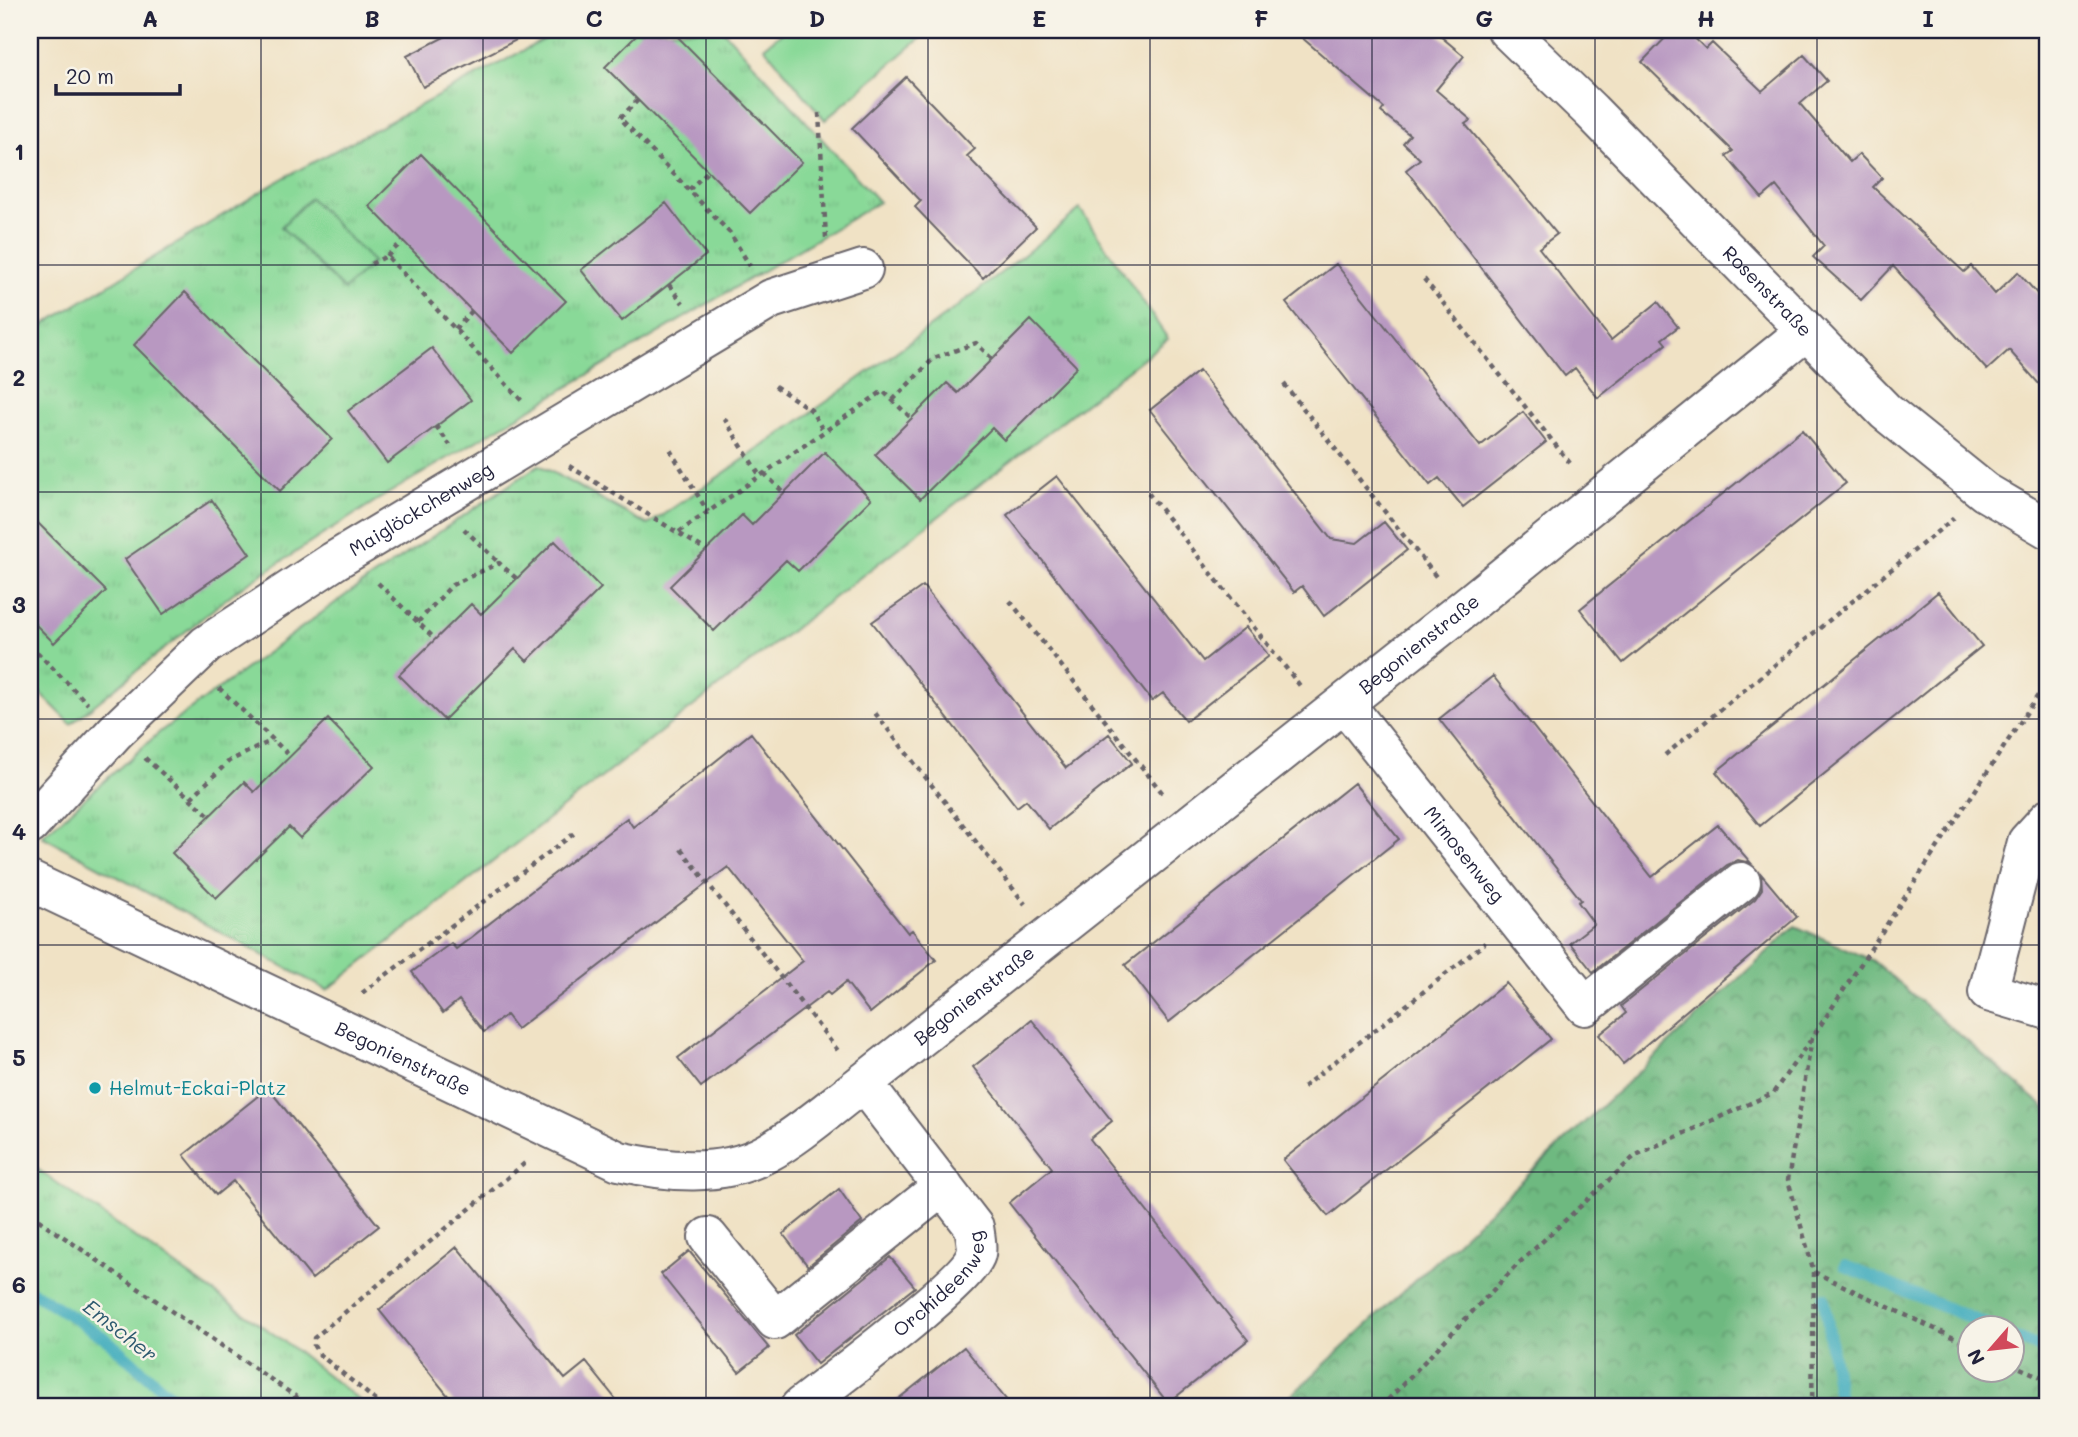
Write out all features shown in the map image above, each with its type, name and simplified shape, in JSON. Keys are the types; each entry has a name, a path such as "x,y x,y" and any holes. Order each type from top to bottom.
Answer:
{"street":[{"name":"Rosenstraße","path":"1507,30 1591,111 1886,412 1985,492 2048,529"},
{"name":"Maiglöckchenweg","path":"30,825 115,732 206,645 347,553 771,299 846,275"},
{"name":"Begonienstraße","path":"31,883 619,1161 657,1170 697,1171 766,1154 863,1083 1335,711 1600,500 1806,331"},
{"name":"Mimosenweg","path":"1335,711 1516,919 1585,1006 1741,882"},
{"path":"2048,819 2026,842 1988,992 2048,1010"},
{"name":"Orchideenweg","path":"813,1403 965,1273 977,1254 974,1227 863,1083"},
{"path":"709,1237 775,1320 943,1186"}],"path":[{"path":"638,100 620,118 730,233 771,299"},
{"path":"819,113 846,275"},
{"path":"689,190 708,172"},
{"path":"370,264 387,256 403,241"},
{"path":"387,256 455,329 539,436 706,550"},
{"path":"1424,279 1600,500"},
{"path":"455,329 472,311"},
{"path":"893,400 934,358 976,343 992,359"},
{"path":"1284,384 1462,610"},
{"path":"775,386 811,410 824,432"},
{"path":"679,532 883,391 912,419"},
{"path":"724,418 762,474 784,492"},
{"path":"670,450 708,512"},
{"path":"1665,755 1985,492"},
{"path":"1148,493 1335,711"},
{"path":"347,553 435,639"},
{"path":"418,622 452,585 499,563 517,579"},
{"path":"1010,601 1188,826"},
{"path":"30,645 115,732 210,816"},
{"path":"190,661 290,756"},
{"path":"1381,1407 1518,1264 1636,1155 1773,1093 2048,680"},
{"path":"875,713 1049,935"},
{"path":"191,798 229,761 273,740"},
{"path":"324,1021 576,832"},
{"path":"681,849 863,1083"},
{"path":"1303,1087 1516,919"},
{"path":"1812,1038 1788,1180 1814,1272 1812,1407"},
{"path":"384,1407 320,1355 314,1346 314,1338 529,1160"},
{"path":"30,1214 311,1407"},
{"path":"1814,1272 1955,1338"},
{"path":"2025,1370 2048,1380"}],"green space":[{"path":"562,30 723,30 879,202 374,502 237,590 71,724 30,683 30,333 285,177"},
{"path":"785,30 916,30 922,37 825,120 764,47"},
{"path":"310,198 373,262 344,290 281,227"},
{"path":"1080,209 1168,339 327,990 42,836 161,731 350,592 539,465 648,525 922,333"},
{"path":"1795,926 1872,960 2048,1110 2048,1407 1279,1407"},
{"path":"30,1164 285,1342 368,1407 30,1407"}],"building":[{"path":"458,30 536,30 423,87 407,56"},
{"path":"642,30 671,30 802,162 750,213 605,67"},
{"path":"1293,30 1433,30 1464,56 1436,90 1471,120 1465,124 1557,234 1539,248 1611,340 1658,302 1678,327 1662,339 1666,344 1598,398 1575,368 1565,376 1406,170 1420,159 1403,143 1410,135 1381,112 1384,108"},
{"path":"1673,30 1686,30 1706,49 1712,43 1762,91 1804,55 1827,81 1800,104 1850,162 1859,154 1882,178 1873,187 1964,272 1971,266 1995,294 2018,272 2048,306 2048,394 2009,350 1987,370 1893,266 1861,300 1813,257 1824,246 1776,186 1762,198 1726,156 1733,151 1642,62"},
{"path":"906,77 975,149 967,156 1036,227 983,278 915,207 921,201 852,128"},
{"path":"421,154 566,301 513,353 369,206"},
{"path":"666,203 706,255 622,321 581,270"},
{"path":"1336,264 1480,446 1523,412 1546,442 1463,507 1439,478 1430,485 1286,303"},
{"path":"185,292 332,439 280,491 134,345"},
{"path":"1031,320 1077,367 1004,440 992,428 920,499 875,455 947,383 958,393"},
{"path":"432,348 471,400 387,463 348,411"},
{"path":"1199,371 1331,539 1357,543 1384,522 1407,550 1324,616 1302,586 1294,592 1150,410"},
{"path":"1802,430 1846,483 1623,663 1580,609"},
{"path":"825,452 871,499 798,571 786,560 714,631 670,586 742,515 752,525"},
{"path":"1057,476 1203,661 1246,627 1269,656 1186,721 1163,693 1152,701 1007,515"},
{"path":"212,500 250,554 163,614 125,559"},
{"path":"30,515 106,591 54,643 30,619"},
{"path":"555,541 601,588 527,661 515,649 444,720 399,675 471,604 481,614"},
{"path":"923,586 1066,768 1109,734 1132,763 1049,829 1026,800 1017,807 872,622"},
{"path":"1938,592 1982,646 1760,826 1716,772"},
{"path":"1493,676 1652,877 1718,825 1751,863 1738,860 1727,865 1593,972 1570,943 1594,924 1578,902 1581,900 1439,719"},
{"path":"328,719 374,766 300,838 289,827 216,898 172,853 244,782 254,792"},
{"path":"751,733 908,933 912,930 936,960 870,1013 846,982 830,995 827,992 701,1087 678,1058 803,961 728,867 517,1029 506,1015 484,1032 459,1000 443,1013 412,972 451,943 456,949 627,818 633,827"},
{"path":"1354,783 1399,839 1169,1022 1125,965"},
{"path":"1761,874 1797,917 1623,1064 1599,1035 1626,1013 1621,1006 1755,899 1762,889"},
{"path":"1506,983 1551,1039 1328,1216 1283,1160"},
{"path":"1032,1020 1112,1121 1090,1139 1248,1340 1168,1403 1009,1203 1052,1168 973,1067"},
{"path":"268,1088 379,1226 312,1279 233,1181 216,1195 184,1155"},
{"path":"839,1189 862,1222 808,1266 783,1234"},
{"path":"457,1247 565,1379 586,1362 622,1407 457,1407 379,1310"},
{"path":"689,1251 769,1348 739,1372 661,1274"},
{"path":"890,1257 915,1287 817,1364 794,1335"},
{"path":"964,1347 1012,1407 888,1407"}],"waterway":[{"path":"1845,1266 1961,1314"},
{"name":"Emscher","path":"30,1290 105,1338 183,1407"},
{"path":"1824,1298 1840,1407"},
{"path":"2025,1342 2048,1351"}],"place":[{"name":"Helmut-Eckai-Platz","path":"95,1088"}]}
